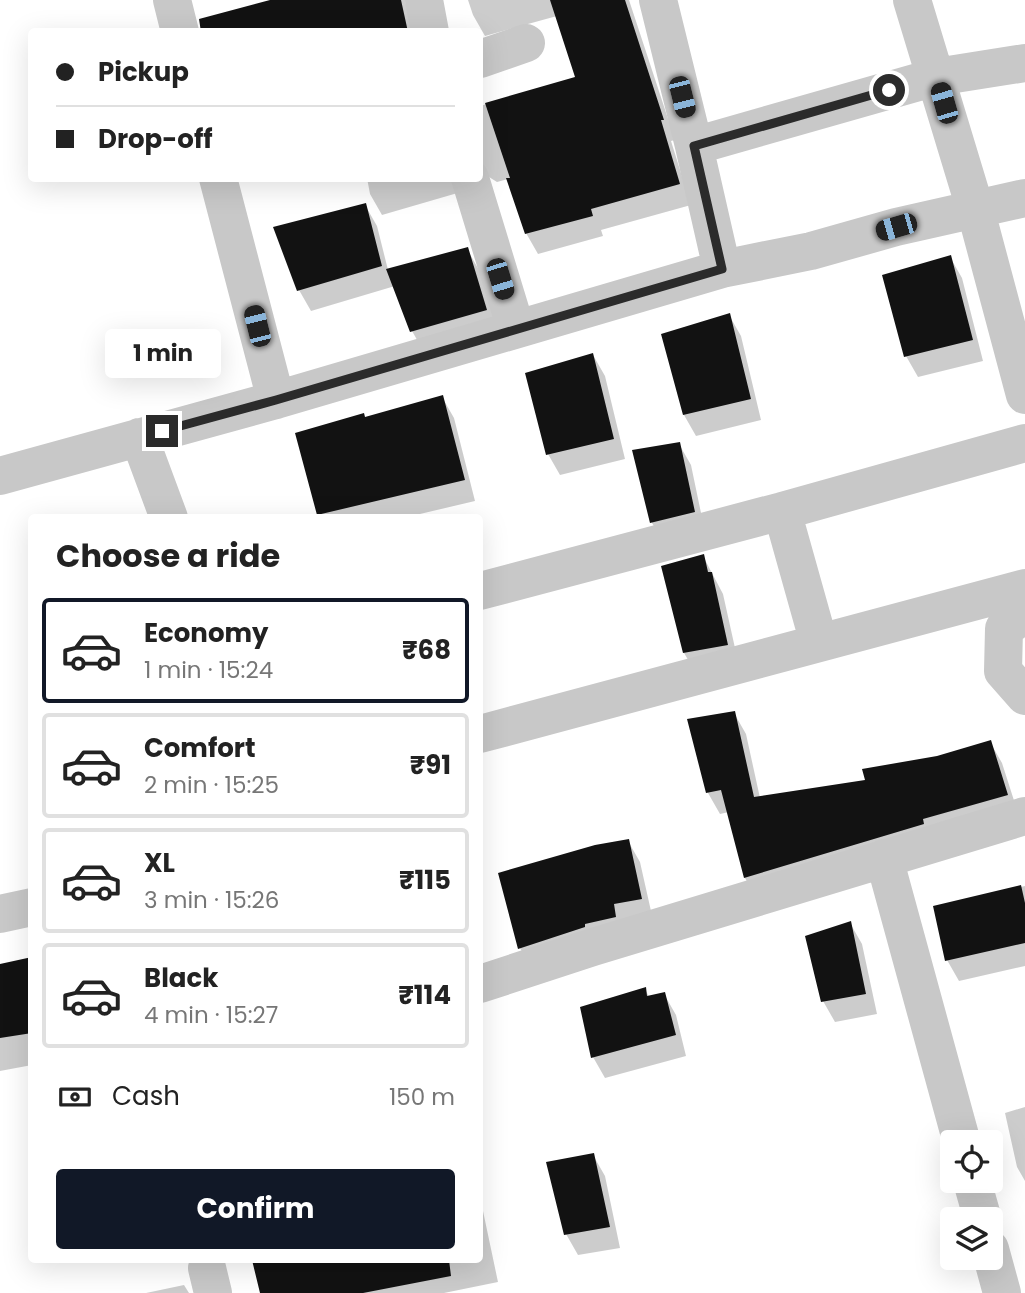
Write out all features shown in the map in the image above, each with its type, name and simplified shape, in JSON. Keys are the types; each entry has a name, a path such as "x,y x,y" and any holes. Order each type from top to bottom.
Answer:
{"street":[{"path":"172,0 179,28"},
{"path":"424,0 429,28"},
{"path":"657,0 722,269"},
{"path":"912,0 975,208 1025,394"},
{"path":"483,58 526,43"},
{"path":"694,146 936,77 1025,63"},
{"path":"219,182 276,400"},
{"path":"471,182 516,329"},
{"path":"0,475 276,400 722,269 811,251 975,208 1025,198"},
{"path":"139,437 168,514"},
{"path":"483,591 1025,443"},
{"path":"782,511 819,643"},
{"path":"483,733 1025,588"},
{"path":"1025,614 1004,629 1003,671 1025,696"},
{"path":"483,983 1025,816"},
{"path":"884,858 958,1130"},
{"path":"0,914 28,907"},
{"path":"996,1270 1002,1293"}],"building":[{"path":"270,0 401,0 407,28 200,28 199,19"},
{"path":"550,0 625,0 664,120 661,120 680,184 591,209 593,216 525,234 485,103 575,77"},
{"path":"366,203 382,266 297,291 273,227"},
{"path":"468,247 487,310 410,332 386,269"},
{"path":"951,255 973,340 904,357 882,275"},
{"path":"730,313 751,399 683,415 661,334"},
{"path":"593,353 614,439 546,455 525,373"},
{"path":"443,395 465,480 317,514 295,433 364,413 365,417"},
{"path":"680,442 695,512 650,523 632,450"},
{"path":"704,554 708,572 712,572 728,645 683,653 661,566"},
{"path":"735,711 754,797 865,780 862,769 937,756 991,740 1008,795 923,819 924,824 744,878 721,790 706,793 687,719"},
{"path":"629,839 642,899 614,904 616,917 585,924 585,927 518,949 498,873 595,845"},
{"path":"1021,885 1025,903 1025,943 945,961 933,906"},
{"path":"851,921 866,994 821,1002 805,936"},
{"path":"28,958 28,1034 0,1038 0,964"},
{"path":"646,987 647,996 665,992 676,1035 591,1058 580,1007"},
{"path":"594,1153 610,1227 564,1235 546,1162"},
{"path":"253,1263 449,1263 451,1276 363,1293 260,1293"}],"route":[{"path":"162,431 722,269 694,146 889,90"}]}
